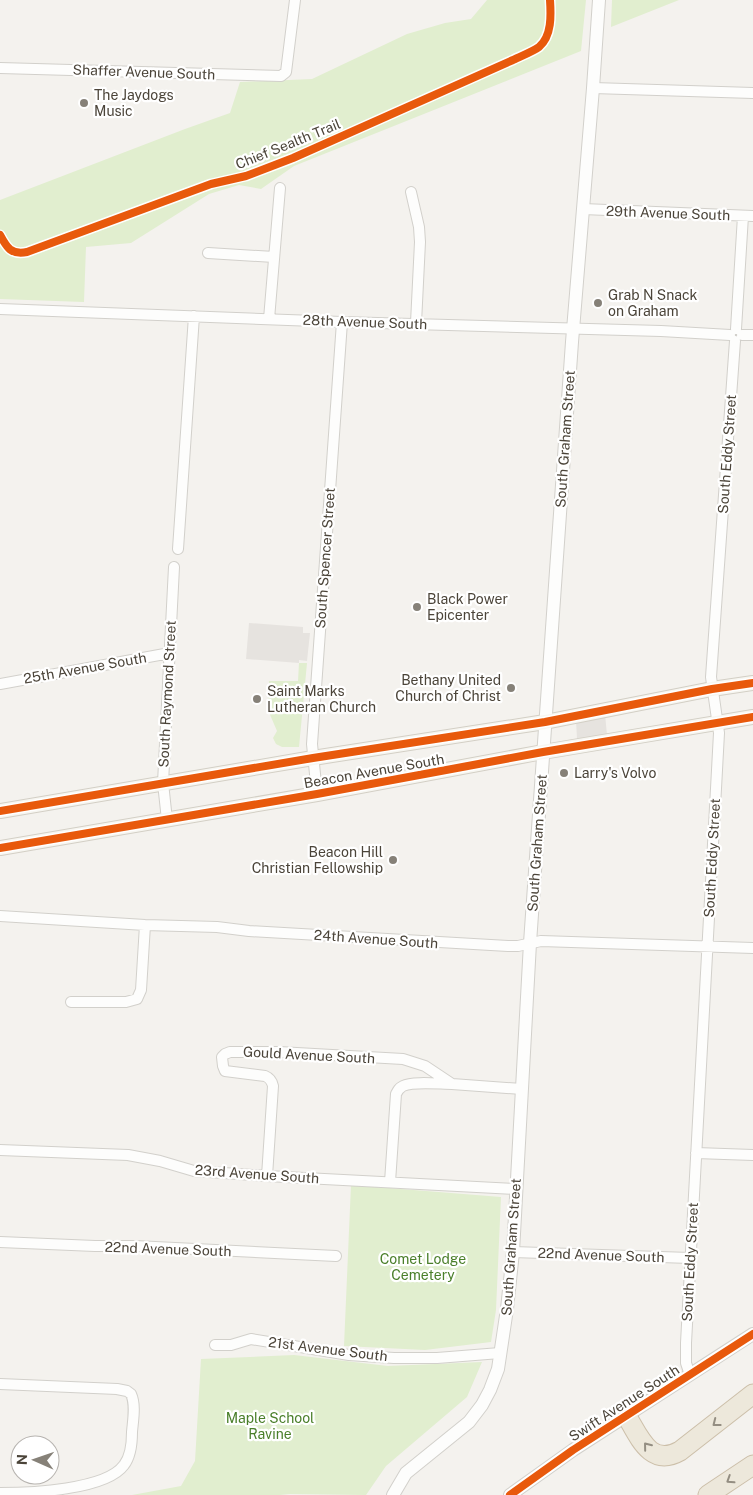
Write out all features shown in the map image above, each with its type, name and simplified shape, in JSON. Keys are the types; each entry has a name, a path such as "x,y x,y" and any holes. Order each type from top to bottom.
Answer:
{"highway":[{"path":"626,1415 650,1451 660,1456 667,1456 680,1451 753,1394"},
{"path":"708,1495 753,1465"}],"main road":[{"name":"Beacon Avenue South","path":"0,811 312,758 545,722 712,689 753,683"},
{"name":"Beacon Avenue South","path":"0,848 317,794 543,752 753,717"}],"street":[{"name":"Shaffer Avenue South","path":"0,68 280,76 286,72 295,0"},
{"name":"South Graham Street","path":"393,1495 406,1473 469,1422 482,1405 494,1380 507,1309 513,1252 530,943 545,722 599,0"},
{"path":"593,88 753,93"},
{"path":"269,319 280,188"},
{"path":"411,192 420,242 416,323"},
{"name":"29th Avenue South","path":"583,209 748,216"},
{"name":"South Eddy Street","path":"690,1375 685,1354 719,736 710,677 736,335 748,216"},
{"path":"208,253 274,256"},
{"name":"28th Avenue South","path":"0,308 753,336"},
{"path":"178,548 194,316"},
{"name":"South Spencer Street","path":"317,794 312,744 342,322"},
{"name":"South Raymond Street","path":"167,820 163,783 174,567"},
{"name":"25th Avenue South","path":"0,684 170,653"},
{"name":"24th Avenue South","path":"0,916 145,925 217,927 248,931 455,944 508,946 541,941 753,948"},
{"path":"71,1002 126,1002 137,999 141,990 145,925"},
{"name":"Gould Avenue South","path":"267,1176 273,1086 269,1078 258,1074 225,1071 222,1066 222,1057 225,1054 236,1051 279,1052 403,1059 425,1066 452,1084"},
{"name":"Gould Avenue South","path":"390,1182 396,1094 401,1087 410,1084 452,1084 522,1089"},
{"name":"23rd Avenue South","path":"0,1150 128,1155 160,1161 194,1171 516,1189"},
{"path":"696,1153 753,1155"},
{"name":"22nd Avenue South","path":"0,1242 135,1246 336,1256"},
{"name":"22nd Avenue South","path":"513,1252 690,1258"},
{"name":"Swift Avenue South","path":"510,1495 573,1450 753,1334"},
{"name":"21st Avenue South","path":"216,1345 231,1345 251,1339 349,1355 394,1358 437,1358 500,1353"},
{"path":"0,1384 117,1389 131,1394 134,1403 131,1446 126,1463 113,1475 88,1484 57,1489 0,1493"}],"green space":[{"path":"487,0 586,0 581,51 294,166 261,189 239,185 209,194 131,243 86,247 84,302 0,299 0,200 230,113 240,82 312,79 407,34 445,23 471,19"},
{"path":"612,0 679,0 611,27"},
{"path":"299,663 307,663 299,747 282,747 276,744 273,738 277,731 268,710 269,681 298,681"},
{"name":"Comet Lodge Cemetery","path":"351,1185 501,1197 496,1310 491,1342 425,1350 344,1346"},
{"name":"Maple School Ravine","path":"294,1355 388,1366 482,1362 467,1397 386,1466 366,1495 132,1495 181,1486 195,1461 201,1359"}],"shaded area":[{"path":"249,623 303,627 303,633 310,633 307,661 299,660 299,663 246,659"},
{"path":"605,714 607,735 577,739 576,720"}],"cycle path":[{"name":"Chief Sealth Trail","path":"0,235 10,250 22,253 27,252 211,184 246,176 293,158 536,49 543,42 548,31 550,0"},
{"path":"0,811 313,758 545,722 712,689 753,683"},
{"path":"0,848 317,794 543,752 753,717"},
{"path":"510,1495 573,1450 753,1334"}],"place":[{"name":"The Jaydogs Music","path":"84,103"},
{"name":"Grab N Snack on Graham","path":"598,303"},
{"name":"Black Power Epicenter","path":"417,607"},
{"name":"Bethany United Church of Christ","path":"511,688"},
{"name":"Saint Marks Lutheran Church","path":"257,699"},
{"name":"Larry's Volvo","path":"564,773"},
{"name":"Beacon Hill Christian Fellowship","path":"393,860"}]}
